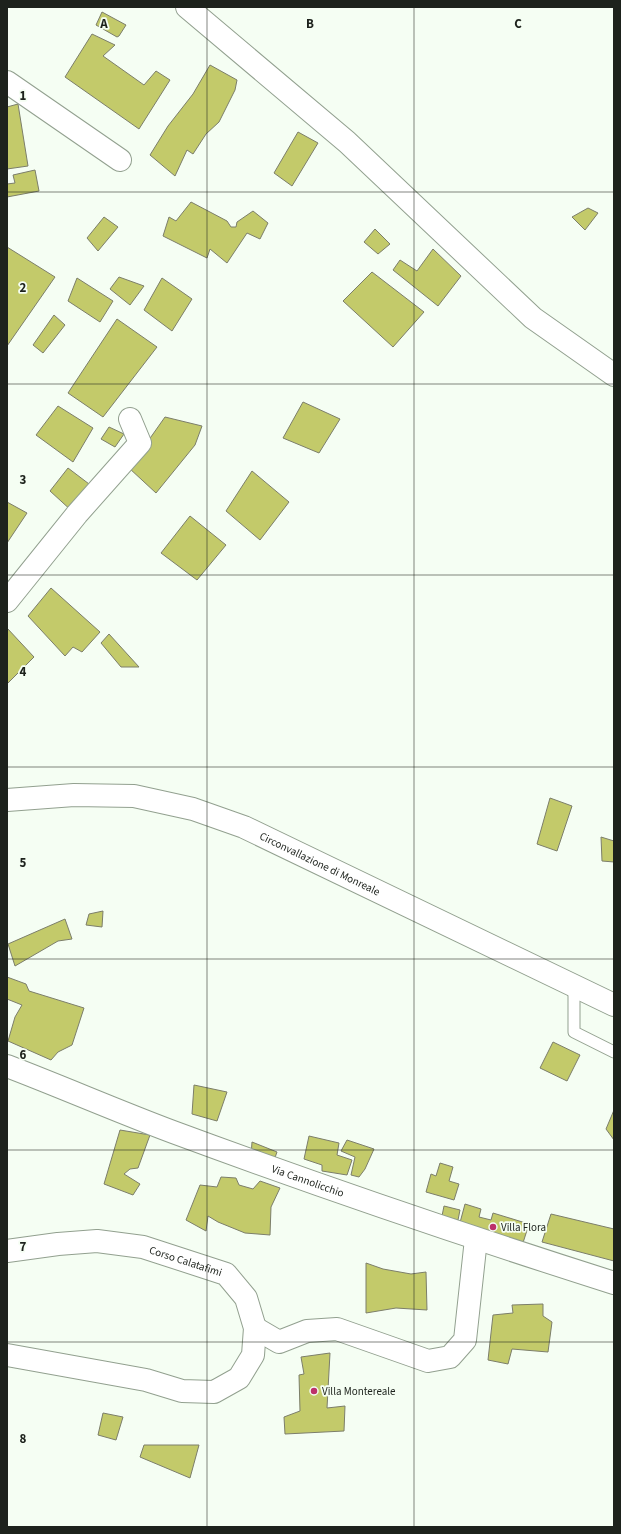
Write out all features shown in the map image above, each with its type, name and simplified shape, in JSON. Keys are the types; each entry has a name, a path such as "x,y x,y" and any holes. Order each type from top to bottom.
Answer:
{"street":[{"path":"187,7 347,142 533,318 614,375"},
{"path":"7,82 120,160"},
{"path":"7,601 77,514 140,443 130,419"},
{"name":"Circonvallazione di Monreale","path":"7,800 74,795 134,796 193,810 244,827 614,1005"},
{"name":"Via Cannolicchio","path":"7,1066 171,1131 321,1185 476,1239 614,1283"},
{"path":"255,1328 279,1342 307,1331 337,1329 428,1361 450,1357 465,1340 476,1239"},
{"name":"Corso Calatafimi","path":"7,1251 58,1244 97,1242 143,1247 226,1274 246,1298 255,1328 253,1355 239,1378 214,1392 182,1391 146,1380 7,1355"}],"lane":[{"path":"574,986 574,1032 614,1052"}],"building":[{"path":"102,12 126,25 119,36 117,37 96,25"},
{"path":"92,34 115,45 103,56 144,85 156,71 170,80 139,129 65,77"},
{"path":"210,65 237,80 235,90 219,122 206,134 193,154 187,150 175,176 150,155 168,126 193,94"},
{"path":"18,104 28,166 7,169 7,107"},
{"path":"298,132 318,143 292,186 274,173"},
{"path":"35,170 39,191 7,197 7,184 15,183 13,175"},
{"path":"191,202 227,221 231,227 236,227 237,222 253,211 268,223 260,239 247,233 227,263 210,249 207,258 163,236 169,217 176,221"},
{"path":"588,208 598,213 585,230 572,217"},
{"path":"104,217 118,227 98,251 87,238"},
{"path":"375,229 390,244 378,254 364,242"},
{"path":"7,247 55,277 7,346"},
{"path":"433,249 461,276 438,306 393,270 400,260 417,271"},
{"path":"372,272 424,312 393,347 343,301"},
{"path":"119,277 144,286 130,305 110,289"},
{"path":"77,278 113,301 100,322 68,301"},
{"path":"162,278 192,299 172,331 144,310"},
{"path":"54,315 65,325 43,353 33,345"},
{"path":"117,319 157,347 103,417 68,393"},
{"path":"303,402 340,419 319,453 283,438"},
{"path":"58,406 93,428 73,462 36,435"},
{"path":"165,417 202,426 195,445 156,493 129,468"},
{"path":"109,427 124,434 115,447 101,439"},
{"path":"68,468 93,487 73,512 50,491"},
{"path":"252,471 289,502 260,540 226,511"},
{"path":"7,502 27,513 7,543"},
{"path":"190,516 226,545 197,580 161,553"},
{"path":"51,588 100,632 82,652 73,647 65,656 28,616"},
{"path":"7,628 34,657 7,684"},
{"path":"109,634 139,667 121,667 101,643"},
{"path":"550,798 572,806 557,851 537,844"},
{"path":"601,837 614,841 614,862 602,861"},
{"path":"103,911 102,927 86,925 89,914"},
{"path":"65,919 72,939 58,941 15,966 8,944"},
{"path":"7,977 26,984 29,991 84,1008 72,1045 58,1052 51,1060 8,1041 15,1017 22,1005 7,999"},
{"path":"553,1042 580,1055 567,1081 540,1068"},
{"path":"194,1085 227,1092 217,1121 192,1114"},
{"path":"614,1110 614,1140 606,1129"},
{"path":"120,1130 150,1135 138,1168 130,1169 124,1174 140,1184 133,1195 104,1184"},
{"path":"309,1136 339,1143 337,1155 352,1160 347,1175 322,1171 322,1165 304,1159"},
{"path":"347,1140 374,1149 365,1169 359,1177 351,1175 355,1157 341,1151"},
{"path":"252,1142 277,1152 273,1163 251,1156"},
{"path":"440,1163 453,1167 449,1181 459,1184 454,1200 426,1192 431,1174 436,1176"},
{"path":"221,1177 236,1178 239,1185 253,1189 260,1181 280,1188 271,1207 270,1235 245,1233 218,1222 208,1216 206,1231 186,1220 200,1185 217,1187"},
{"name":"Villa Flora","path":"465,1204 481,1209 479,1217 491,1220 493,1213 529,1224 521,1249 458,1230"},
{"path":"444,1206 460,1210 458,1220 442,1216"},
{"path":"551,1214 614,1229 614,1261 542,1242"},
{"path":"366,1263 383,1269 411,1274 426,1272 427,1310 396,1308 366,1313"},
{"path":"543,1304 543,1316 552,1322 548,1352 512,1349 508,1364 488,1360 493,1315 513,1313 512,1305"},
{"name":"Villa Montereale","path":"330,1353 327,1408 345,1406 344,1431 285,1434 284,1417 300,1411 299,1375 304,1374 301,1357"},
{"path":"103,1413 123,1417 116,1440 98,1435"},
{"path":"144,1445 199,1445 190,1478 140,1457"}],"place":[{"name":"Villa Flora","path":"493,1227"},
{"name":"Villa Montereale","path":"314,1391"}]}
